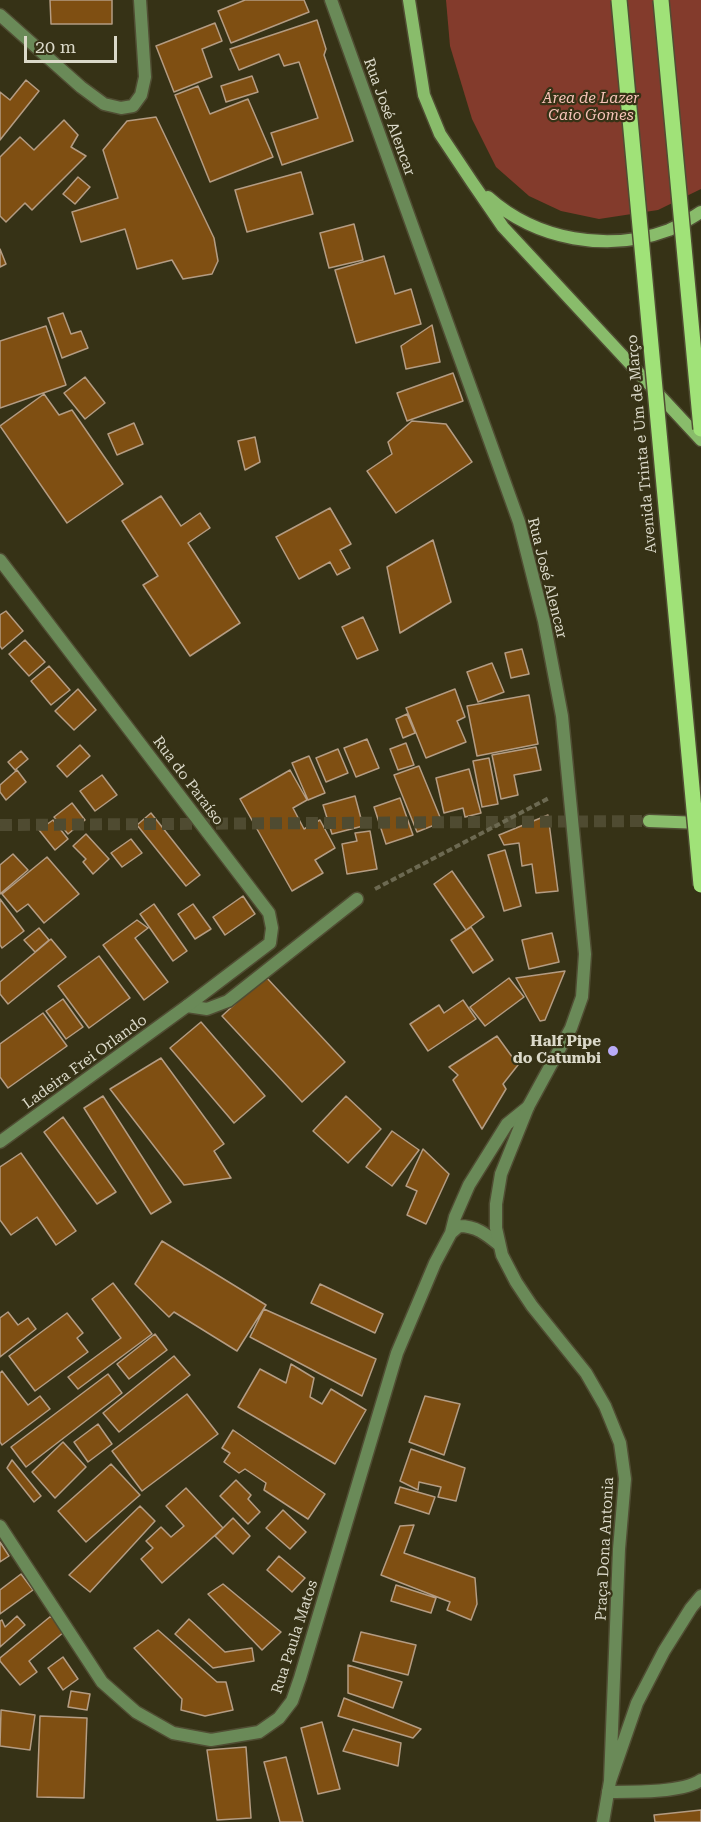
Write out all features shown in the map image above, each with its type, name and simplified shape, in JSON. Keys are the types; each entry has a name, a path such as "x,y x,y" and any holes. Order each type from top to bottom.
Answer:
{"main road":[{"path":"409,0 424,95 440,134 503,227 701,440"},
{"name":"Avenida Trinta e Um de Março","path":"619,0 701,885"},
{"path":"661,0 701,429"},
{"path":"472,182 504,211 543,231 585,241 627,241 669,230 701,212"},
{"path":"675,821 701,814"},
{"path":"649,820 701,823"}],"street":[{"path":"0,15 81,87 104,104 121,108 133,106 141,95 145,77 140,0"},
{"name":"Rua José Alencar","path":"331,0 519,522 544,621 560,706 585,954 582,997 571,1028 528,1107 501,1174"},
{"name":"Rua do Paraíso","path":"0,560 269,913 272,928 270,943 187,1006"},
{"path":"187,1006 207,1009 228,1001 357,899"},
{"name":"Ladeira Frei Orlando","path":"0,1142 187,1006"},
{"name":"Rua Paula Matos","path":"0,1527 102,1682 136,1712 173,1733 211,1740 260,1732 279,1718 292,1701 398,1353 435,1263 451,1233 455,1217 469,1185 507,1124 528,1107"},
{"name":"Praça Dona Antonia","path":"501,1174 496,1204 496,1228 502,1256 532,1306 586,1373 605,1406 620,1443 625,1479 619,1549 609,1787"},
{"path":"451,1233 459,1226 470,1226 483,1232 498,1244"},
{"path":"603,1822 609,1787 637,1703 664,1651 701,1596"},
{"path":"609,1787 643,1792 678,1788 701,1780"}],"path":[{"path":"357,899 568,788"}],"green space":[{"name":"Área de Lazer Caio Gomes","path":"446,0 701,0 701,189 658,210 599,219 561,211 529,196 496,167 472,119 450,46"}],"building":[{"path":"50,0 112,0 112,24 51,24"},
{"path":"245,0 304,0 309,12 231,43 218,11"},
{"path":"317,20 326,49 324,55 353,141 282,165 271,133 318,118 299,62 284,66 279,54 239,70 230,49"},
{"path":"215,23 222,41 202,49 212,77 174,92 156,46"},
{"path":"252,76 258,92 226,102 221,86"},
{"path":"26,80 39,91 0,140 0,92 10,100"},
{"path":"198,86 210,114 248,99 273,157 210,182 175,95"},
{"path":"156,117 214,238 218,261 212,274 183,279 172,260 137,269 125,229 81,242 72,212 118,198 103,150 127,121"},
{"path":"64,120 78,135 71,147 86,156 32,210 25,203 6,222 0,216 0,157 20,137 34,150"},
{"path":"301,172 313,214 247,232 235,190"},
{"path":"78,177 90,187 75,204 63,194"},
{"path":"354,224 363,260 329,268 320,233"},
{"path":"0,249 6,264 0,267"},
{"path":"384,256 395,294 411,289 421,324 356,343 335,270"},
{"path":"63,313 71,334 81,331 88,348 62,358 48,318"},
{"path":"432,325 440,362 406,369 401,346"},
{"path":"46,326 66,385 0,408 0,341"},
{"path":"453,373 463,401 407,421 397,393"},
{"path":"85,377 105,403 85,419 64,393"},
{"path":"44,394 59,415 72,410 123,484 67,523 0,426"},
{"path":"412,421 446,424 472,462 396,513 367,471 392,454 388,442"},
{"path":"134,423 143,444 117,455 108,434"},
{"path":"255,437 260,462 245,470 238,441"},
{"path":"161,496 181,526 200,513 210,528 188,543 240,623 190,656 143,585 158,576 122,521"},
{"path":"330,508 351,544 340,550 350,568 337,575 330,562 299,579 276,537"},
{"path":"433,540 451,602 400,633 387,567"},
{"path":"6,611 23,631 2,649 0,646 0,615"},
{"path":"363,617 378,650 357,659 342,627"},
{"path":"25,640 45,662 29,676 9,654"},
{"path":"522,649 529,674 511,678 505,653"},
{"path":"492,663 504,692 478,702 467,672"},
{"path":"49,666 70,690 51,705 31,681"},
{"path":"78,689 96,710 74,730 55,711"},
{"path":"455,689 465,717 457,721 466,742 426,758 406,708"},
{"path":"529,695 538,744 477,756 467,706"},
{"path":"407,714 415,733 403,738 396,719"},
{"path":"367,739 379,768 356,777 344,748"},
{"path":"406,743 414,765 398,770 390,749"},
{"path":"80,745 90,756 67,777 57,766"},
{"path":"536,747 541,770 514,775 518,795 501,799 492,755"},
{"path":"338,749 348,773 326,782 316,758"},
{"path":"21,751 28,759 15,770 8,762"},
{"path":"309,756 325,793 308,800 292,763"},
{"path":"489,758 498,804 482,807 473,761"},
{"path":"419,766 442,822 417,832 394,775"},
{"path":"469,769 481,813 465,817 463,808 444,813 436,778"},
{"path":"17,770 26,782 6,800 0,792 0,785"},
{"path":"290,770 307,800 293,808 304,829 320,820 335,848 315,860 323,873 292,891 240,799"},
{"path":"102,775 117,795 95,811 80,791"},
{"path":"355,796 363,826 332,834 323,805"},
{"path":"400,798 413,835 386,844 374,807"},
{"path":"72,803 85,820 68,834 54,817"},
{"path":"151,813 200,875 186,886 137,825"},
{"path":"548,815 558,891 536,893 532,864 522,866 519,843 504,845 499,835"},
{"path":"53,820 68,839 55,850 39,830"},
{"path":"370,831 377,869 347,874 342,844 357,841 355,833"},
{"path":"86,834 109,859 93,874 83,862 86,859 73,846"},
{"path":"131,839 142,853 122,867 111,853"},
{"path":"505,850 521,906 504,911 488,855"},
{"path":"13,854 28,870 0,894 0,865"},
{"path":"47,857 79,894 44,923 28,904 17,912 2,894"},
{"path":"452,871 484,917 466,930 434,884"},
{"path":"243,896 255,914 225,935 213,917"},
{"path":"0,899 24,931 2,948 0,945"},
{"path":"154,904 187,951 173,961 140,914"},
{"path":"193,904 211,929 195,939 178,914"},
{"path":"137,920 148,928 135,938 168,982 144,1000 103,945"},
{"path":"471,927 493,960 473,973 451,940"},
{"path":"39,928 49,940 35,952 24,940"},
{"path":"552,933 559,962 529,969 522,940"},
{"path":"51,939 66,957 8,1004 0,994 0,982"},
{"path":"99,956 130,998 89,1028 58,986"},
{"path":"565,971 545,1020 540,1021 516,978"},
{"path":"265,976 345,1062 302,1102 222,1016"},
{"path":"509,978 524,997 485,1026 470,1007"},
{"path":"63,999 83,1027 66,1039 46,1011"},
{"path":"463,1000 476,1019 428,1051 410,1024 439,1005 444,1013"},
{"path":"43,1013 67,1046 8,1088 0,1077 0,1044"},
{"path":"201,1022 265,1096 234,1123 170,1048"},
{"path":"497,1036 518,1065 503,1084 506,1089 482,1129 453,1080 458,1075 449,1067"},
{"path":"161,1058 224,1144 214,1151 231,1178 184,1185 110,1089"},
{"path":"103,1096 171,1202 151,1214 84,1108"},
{"path":"346,1096 381,1129 348,1163 313,1131"},
{"path":"63,1117 116,1192 97,1204 44,1132"},
{"path":"392,1131 419,1150 392,1186 366,1167"},
{"path":"423,1149 449,1174 426,1224 407,1215 417,1191 406,1186"},
{"path":"21,1153 76,1231 56,1245 37,1217 11,1235 0,1220 0,1167"},
{"path":"162,1241 266,1305 237,1351 174,1312 169,1317 135,1284"},
{"path":"113,1283 152,1334 78,1389 68,1377 121,1338 92,1299"},
{"path":"320,1284 383,1314 375,1333 311,1303"},
{"path":"264,1309 376,1359 362,1396 250,1337"},
{"path":"8,1312 18,1325 28,1318 36,1329 0,1357 0,1318"},
{"path":"67,1313 83,1333 77,1338 88,1352 35,1391 9,1356"},
{"path":"155,1334 167,1350 129,1379 117,1364"},
{"path":"174,1356 190,1375 119,1432 103,1413"},
{"path":"291,1364 314,1378 310,1397 322,1404 331,1389 366,1410 335,1464 238,1407 260,1369 286,1383"},
{"path":"2,1371 28,1405 40,1396 50,1409 2,1445 0,1442 0,1373"},
{"path":"108,1374 122,1393 26,1467 11,1447"},
{"path":"187,1394 218,1434 142,1491 112,1451"},
{"path":"425,1396 460,1404 444,1455 409,1442"},
{"path":"98,1424 112,1444 88,1462 74,1442"},
{"path":"233,1430 325,1494 308,1519 264,1490 266,1483 245,1469 239,1473 224,1462 230,1453 222,1448"},
{"path":"63,1442 86,1467 55,1498 32,1472"},
{"path":"411,1449 465,1468 456,1501 438,1497 441,1487 419,1482 418,1490 400,1481"},
{"path":"12,1460 41,1496 34,1502 7,1468"},
{"path":"111,1464 140,1495 86,1542 58,1511"},
{"path":"236,1480 251,1495 248,1499 260,1512 248,1524 220,1496"},
{"path":"400,1487 435,1497 429,1514 395,1503"},
{"path":"186,1488 223,1528 162,1583 141,1559 153,1548 146,1541 161,1527 171,1537 184,1526 166,1506"},
{"path":"140,1506 155,1521 90,1592 69,1575"},
{"path":"283,1510 306,1532 290,1549 266,1528"},
{"path":"233,1518 250,1536 233,1554 215,1536"},
{"path":"414,1525 404,1553 475,1578 477,1604 471,1620 447,1610 450,1602 381,1575 400,1526"},
{"path":"0,1542 9,1556 0,1562"},
{"path":"279,1556 305,1578 292,1592 267,1570"},
{"path":"21,1574 33,1590 0,1614 0,1590"},
{"path":"223,1584 281,1632 262,1650 208,1594"},
{"path":"396,1585 436,1598 431,1613 391,1601"},
{"path":"17,1616 25,1625 0,1647 0,1621 2,1620 5,1627"},
{"path":"51,1616 64,1632 29,1661 37,1672 20,1685 0,1658"},
{"path":"189,1619 225,1652 252,1648 254,1661 213,1668 175,1634"},
{"path":"158,1630 217,1682 226,1682 233,1710 205,1716 181,1710 182,1699 134,1648"},
{"path":"361,1632 416,1645 408,1675 353,1661"},
{"path":"63,1657 78,1679 63,1690 48,1668"},
{"path":"348,1665 402,1682 393,1708 348,1693"},
{"path":"71,1691 90,1694 87,1710 68,1707"},
{"path":"344,1698 421,1729 413,1738 338,1716"},
{"path":"1,1710 35,1715 30,1750 0,1746"},
{"path":"40,1716 87,1718 84,1798 37,1797"},
{"path":"322,1722 340,1789 318,1794 301,1728"},
{"path":"353,1729 401,1743 398,1766 343,1751"},
{"path":"246,1747 251,1818 217,1820 207,1750"},
{"path":"286,1757 303,1822 280,1822 264,1762"},
{"path":"701,1810 701,1822 655,1822 654,1815"}],"tunnel":[{"path":"0,825 649,821"}],"place":[{"name":"Half Pipe do Catumbi","path":"613,1051"}]}
